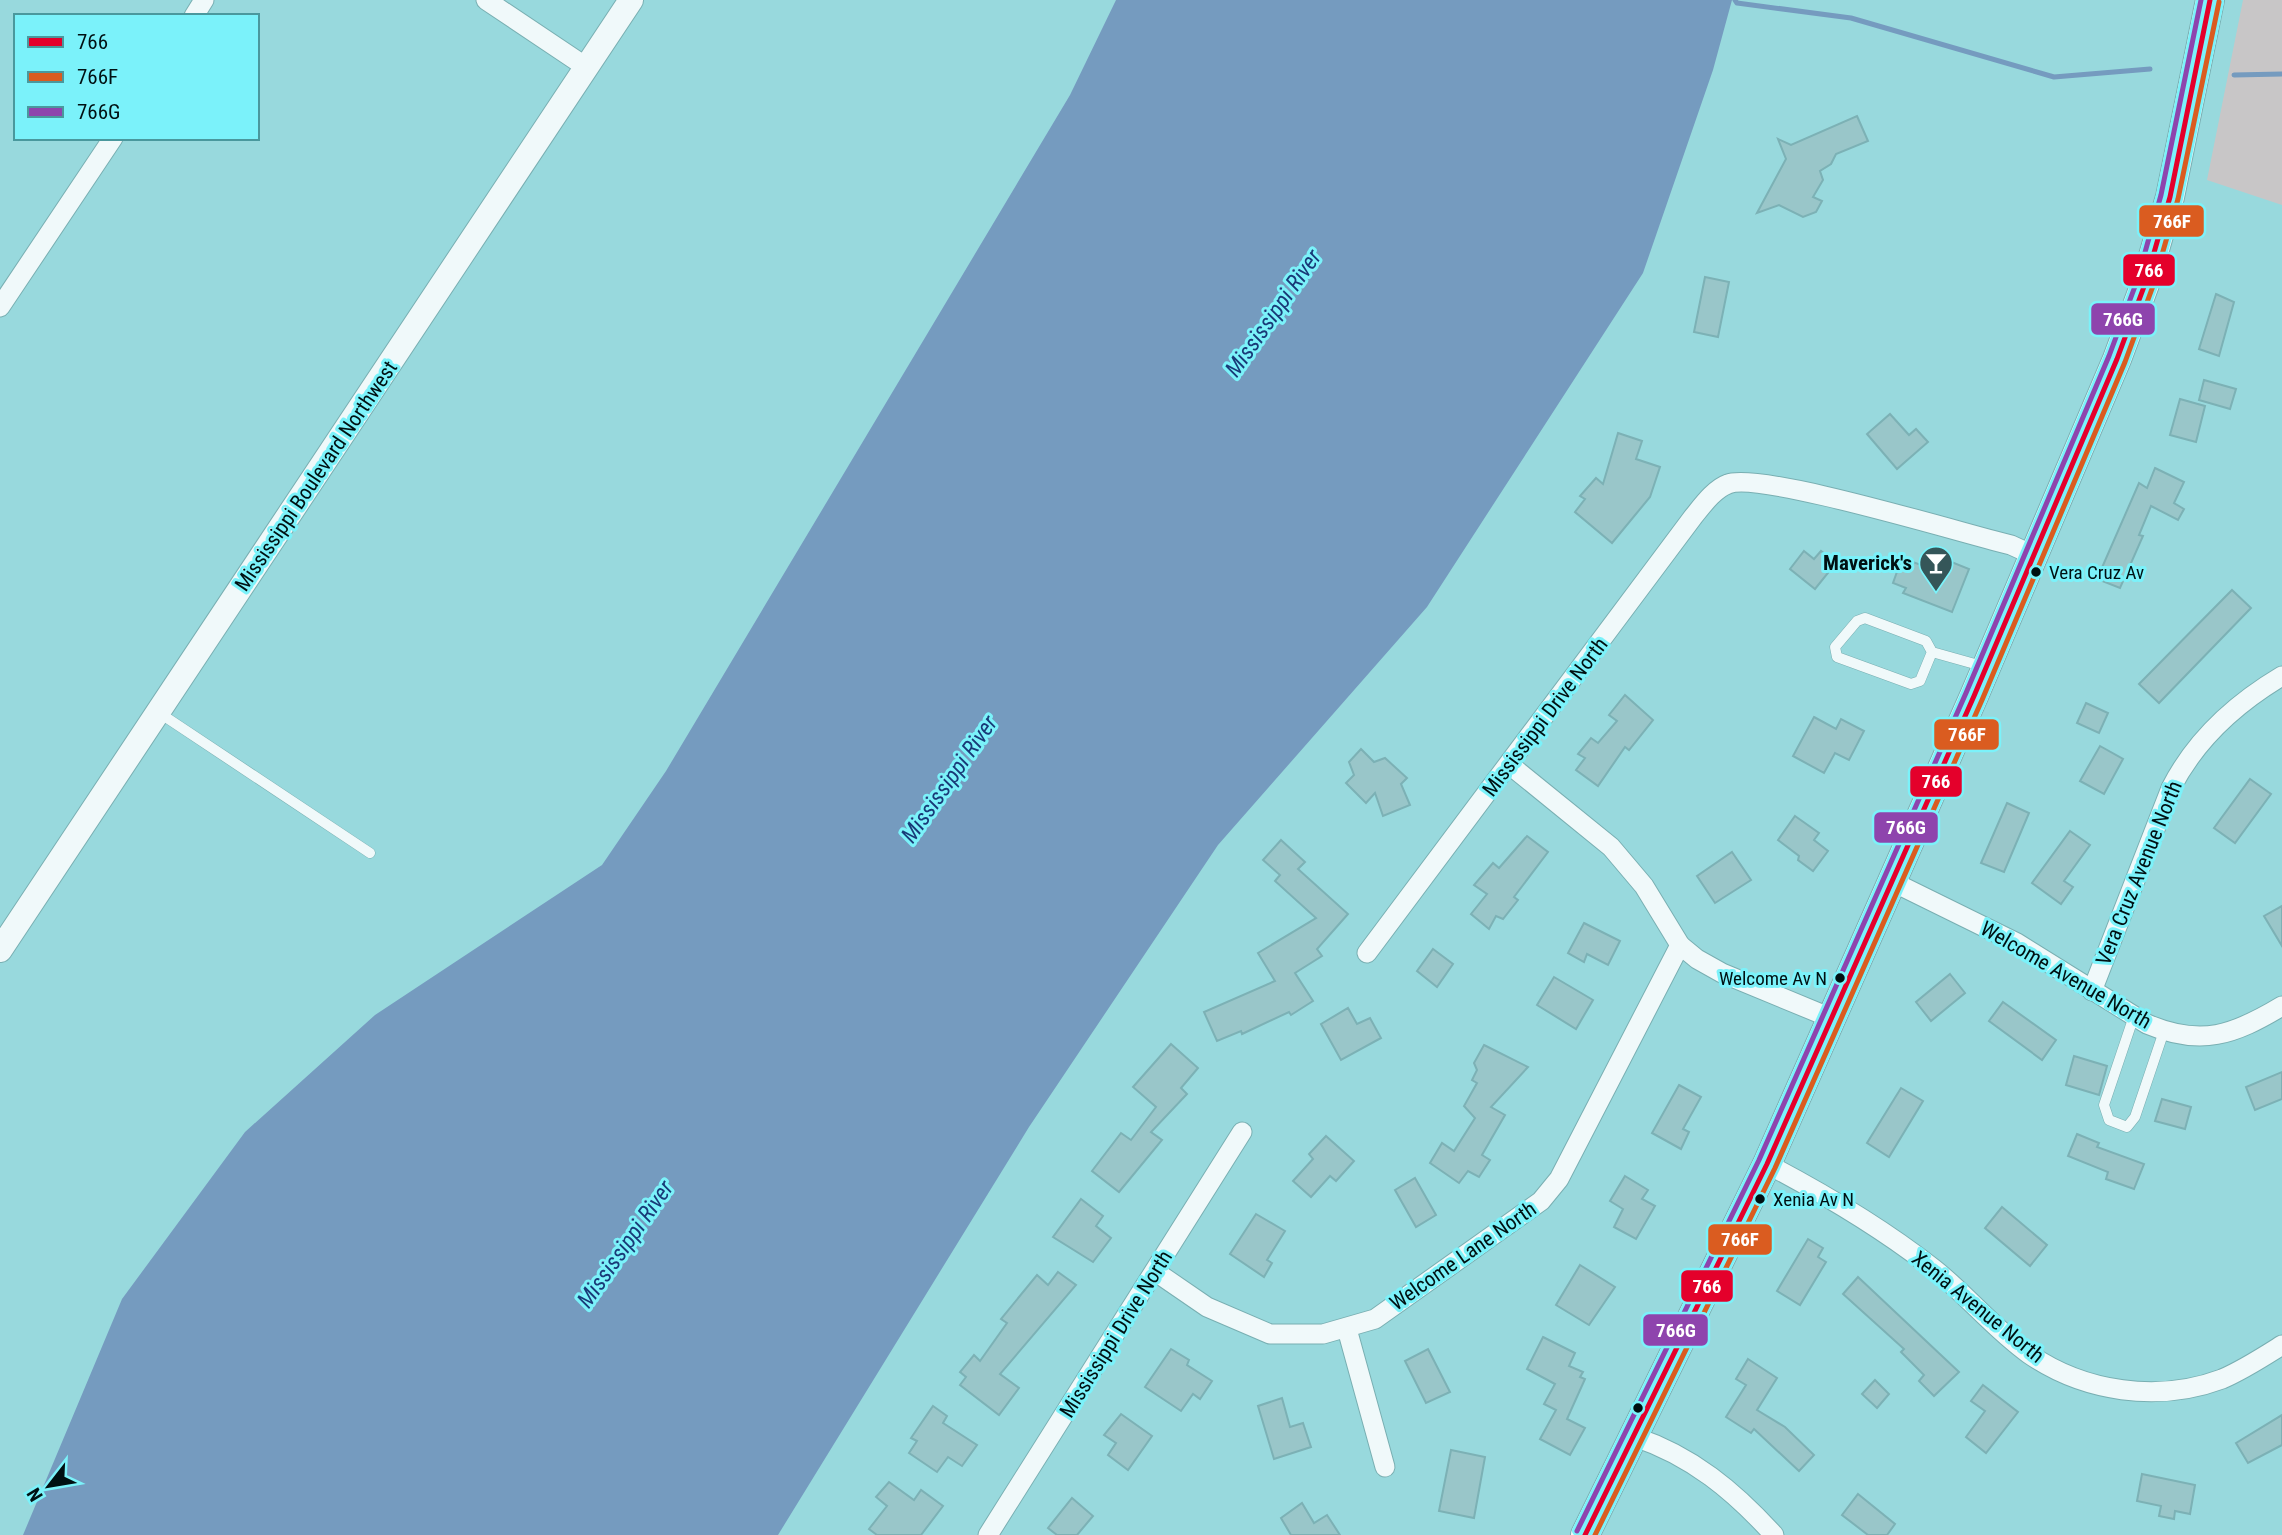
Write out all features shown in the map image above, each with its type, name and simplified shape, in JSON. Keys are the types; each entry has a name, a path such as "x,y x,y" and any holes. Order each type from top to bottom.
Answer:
{"main road":[{"path":"1585,1535 1768,1164 1893,882 2117,359 2145,284 2170,197 2210,0"}],"street":[{"path":"486,0 586,67"},
{"name":"Mississippi Boulevard Northwest","path":"0,950 631,0"},
{"path":"0,307 112,140"},
{"name":"Mississippi Drive North","path":"1367,953 1693,517 1727,484 1744,481 1803,490 2011,545 2033,555"},
{"name":"Vera Cruz Avenue North","path":"2092,991 2171,789 2185,761 2224,717 2282,676"},
{"path":"1510,765 1611,847 1644,886 1681,944 1697,959 1831,1018"},
{"name":"Welcome Avenue North","path":"1893,882 2017,943 2092,991 2164,1031 2199,1038 2228,1033 2251,1025 2282,1006"},
{"name":"Welcome Lane North","path":"1156,1272 1208,1307 1270,1334 1305,1336 1347,1329 1375,1319 1541,1202 1559,1180 1681,944"},
{"name":"Mississippi Drive North","path":"988,1535 1242,1132"},
{"name":"Xenia Avenue North","path":"1768,1164 1854,1212 1900,1243 1936,1270 2029,1354 2089,1383 2123,1391 2186,1389 2221,1379 2282,1345"},
{"path":"1347,1329 1385,1467"},
{"path":"1635,1437 1689,1461 1721,1482 1774,1535"}],"lane":[{"path":"1932,652 1920,681 1910,684 1837,657 1835,648 1857,621 1865,618 1926,641 1932,652 1986,667"},
{"path":"157,711 370,853"},
{"path":"2134,1016 2104,1105 2109,1120 2127,1127 2135,1117 2164,1031"}],"shaded area":[{"path":"2243,0 2282,0 2282,205 2207,180"}],"water":[{"name":"Mississippi River","path":"1116,0 1732,0 1713,70 1643,273 1427,607 1218,845 1029,1127 778,1535 23,1535 122,1299 245,1132 375,1015 602,865 666,771 1070,95"}],"building":[{"path":"1857,116 1868,141 1836,154 1831,164 1820,171 1823,180 1813,197 1822,201 1816,212 1803,217 1779,205 1757,213 1786,159 1778,139 1791,145"},
{"path":"1705,277 1729,282 1718,337 1694,332"},
{"path":"2216,294 2234,302 2219,356 2199,349"},
{"path":"2204,380 2236,389 2230,409 2199,400"},
{"path":"2180,399 2205,406 2196,442 2170,435"},
{"path":"1890,414 1909,435 1916,429 1928,442 1897,469 1867,434"},
{"path":"1618,433 1642,441 1636,459 1660,467 1650,497 1612,543 1575,512 1585,499 1580,496 1596,478 1603,484"},
{"path":"2155,468 2184,482 2174,503 2184,509 2178,520 2151,506 2139,535 2143,536 2120,588 2097,579 2139,483 2147,488"},
{"path":"1804,551 1814,559 1821,551 1836,563 1815,589 1790,569"},
{"path":"1934,555 1969,569 1952,612 1903,593 1906,588 1893,583 1902,558 1929,568"},
{"path":"2232,590 2251,608 2159,703 2139,684"},
{"path":"1625,695 1653,720 1629,750 1625,747 1598,786 1576,770 1585,758 1578,754 1591,738 1598,743 1617,721 1609,715"},
{"path":"2086,703 2108,713 2099,733 2077,723"},
{"path":"1814,717 1836,729 1841,719 1864,731 1849,760 1835,753 1824,773 1793,756"},
{"path":"2100,746 2123,759 2104,794 2080,781"},
{"path":"1361,749 1374,762 1385,758 1407,778 1401,784 1410,805 1383,816 1375,793 1366,803 1346,783 1354,775 1349,762"},
{"path":"2250,779 2271,794 2235,843 2214,828"},
{"path":"2007,803 2029,813 2004,872 1981,863"},
{"path":"1795,816 1819,833 1814,840 1828,851 1813,871 1778,840"},
{"path":"2070,831 2090,845 2064,881 2073,887 2061,904 2032,883"},
{"path":"1527,836 1548,852 1514,897 1518,900 1503,919 1496,916 1489,929 1471,914 1487,894 1474,885 1493,863 1499,868"},
{"path":"1281,840 1305,862 1298,869 1348,914 1317,949 1322,956 1295,973 1313,1001 1291,1015 1289,1012 1242,1034 1241,1031 1217,1041 1204,1012 1275,981 1258,953 1316,918 1275,881 1280,875 1263,860"},
{"path":"1732,852 1751,880 1715,903 1697,876"},
{"path":"2282,906 2282,946 2264,916"},
{"path":"1584,923 1620,941 1608,965 1587,954 1584,962 1568,953"},
{"path":"1433,949 1453,964 1437,987 1417,971"},
{"path":"1950,974 1965,993 1931,1021 1916,1002"},
{"path":"1554,977 1593,1000 1576,1029 1537,1005"},
{"path":"2003,1002 2056,1040 2042,1060 1989,1021"},
{"path":"1348,1008 1357,1024 1370,1018 1381,1038 1341,1060 1321,1024"},
{"path":"1171,1044 1198,1068 1181,1088 1187,1094 1151,1132 1162,1140 1119,1192 1092,1171 1121,1133 1131,1140 1156,1107 1133,1087"},
{"path":"1484,1045 1528,1067 1491,1107 1505,1115 1482,1155 1490,1160 1479,1177 1468,1171 1459,1183 1430,1163 1442,1143 1454,1151 1475,1118 1464,1106 1477,1083 1472,1080 1477,1070 1474,1063"},
{"path":"2074,1056 2107,1066 2099,1095 2066,1085"},
{"path":"2282,1072 2282,1099 2255,1110 2246,1087"},
{"path":"1679,1085 1701,1097 1683,1129 1689,1132 1681,1149 1652,1133"},
{"path":"1901,1088 1923,1101 1889,1157 1867,1143"},
{"path":"2162,1099 2191,1107 2185,1129 2155,1121"},
{"path":"2077,1134 2099,1143 2097,1147 2144,1164 2134,1189 2106,1179 2108,1172 2068,1156"},
{"path":"1326,1136 1354,1161 1336,1181 1330,1176 1311,1197 1293,1181 1313,1159 1309,1154"},
{"path":"1625,1176 1648,1190 1642,1199 1655,1206 1636,1239 1614,1227 1623,1209 1610,1201"},
{"path":"1415,1178 1436,1215 1416,1227 1395,1190"},
{"path":"1081,1199 1103,1216 1096,1226 1111,1238 1093,1262 1053,1237"},
{"path":"2002,1207 2047,1245 2030,1266 1985,1228"},
{"path":"1256,1214 1285,1231 1267,1260 1272,1263 1264,1277 1230,1254"},
{"path":"1808,1239 1823,1248 1818,1257 1826,1262 1800,1305 1777,1291"},
{"path":"1580,1265 1615,1287 1589,1325 1556,1305"},
{"path":"1058,1272 1076,1285 1000,1374 1019,1388 999,1415 960,1385 966,1377 960,1372 974,1355 980,1361 1007,1323 1001,1319 1037,1275 1048,1285"},
{"path":"1858,1277 1959,1372 1934,1396 1919,1381 1924,1375 1901,1352 1904,1349 1843,1294"},
{"path":"1543,1337 1575,1353 1569,1366 1583,1372 1580,1377 1585,1379 1567,1419 1585,1428 1570,1455 1540,1439 1556,1410 1544,1404 1555,1384 1527,1369"},
{"path":"1171,1349 1189,1360 1187,1365 1212,1381 1200,1399 1193,1394 1181,1411 1145,1387"},
{"path":"1428,1349 1450,1392 1426,1403 1405,1361"},
{"path":"1748,1359 1777,1378 1757,1410 1785,1427 1814,1455 1799,1471 1754,1429 1751,1433 1726,1417 1746,1385 1736,1379"},
{"path":"1875,1380 1889,1394 1877,1408 1862,1394"},
{"path":"1983,1385 2018,1412 1986,1453 1966,1437 1985,1411 1971,1401"},
{"path":"1282,1398 1290,1427 1303,1423 1311,1447 1274,1459 1258,1406"},
{"path":"933,1406 947,1416 943,1423 977,1445 962,1466 948,1457 937,1472 909,1453 917,1441 911,1438"},
{"path":"1121,1414 1152,1436 1128,1470 1108,1455 1116,1443 1104,1435"},
{"path":"2282,1415 2282,1445 2248,1463 2236,1443"},
{"path":"1451,1450 1485,1457 1474,1518 1439,1511"},
{"path":"2142,1474 2195,1485 2190,1514 2175,1511 2174,1519 2159,1516 2161,1506 2137,1501"},
{"path":"889,1482 914,1500 921,1490 943,1506 921,1535 877,1535 869,1529 887,1506 876,1497"},
{"path":"1858,1494 1895,1524 1887,1535 1868,1535 1842,1515"},
{"path":"1072,1498 1093,1516 1077,1535 1057,1535 1048,1528"},
{"path":"1302,1503 1314,1523 1327,1515 1340,1535 1291,1535 1281,1518"}],"waterway":[{"path":"1735,0 1737,3 1851,18 2054,77 2150,69"},
{"path":"2234,75 2282,74"}],"transit line":[{"name":"766G","path":"1577,1531 1759,1160 1966,693 2109,356 2137,281 2161,195 2201,0"},
{"name":"766","path":"1585,1535 1767,1164 1974,696 2117,359 2145,284 2170,197 2210,0"},
{"name":"766F","path":"1595,1535 1775,1168 1982,700 2125,362 2153,286 2178,199 2219,2"}],"place":[{"name":"Vera Cruz Av","path":"2036,572"},
{"name":"Maverick's","path":"1936,593"},
{"name":"Welcome Av N","path":"1840,978"},
{"name":"Xenia Av N","path":"1760,1199"}]}
